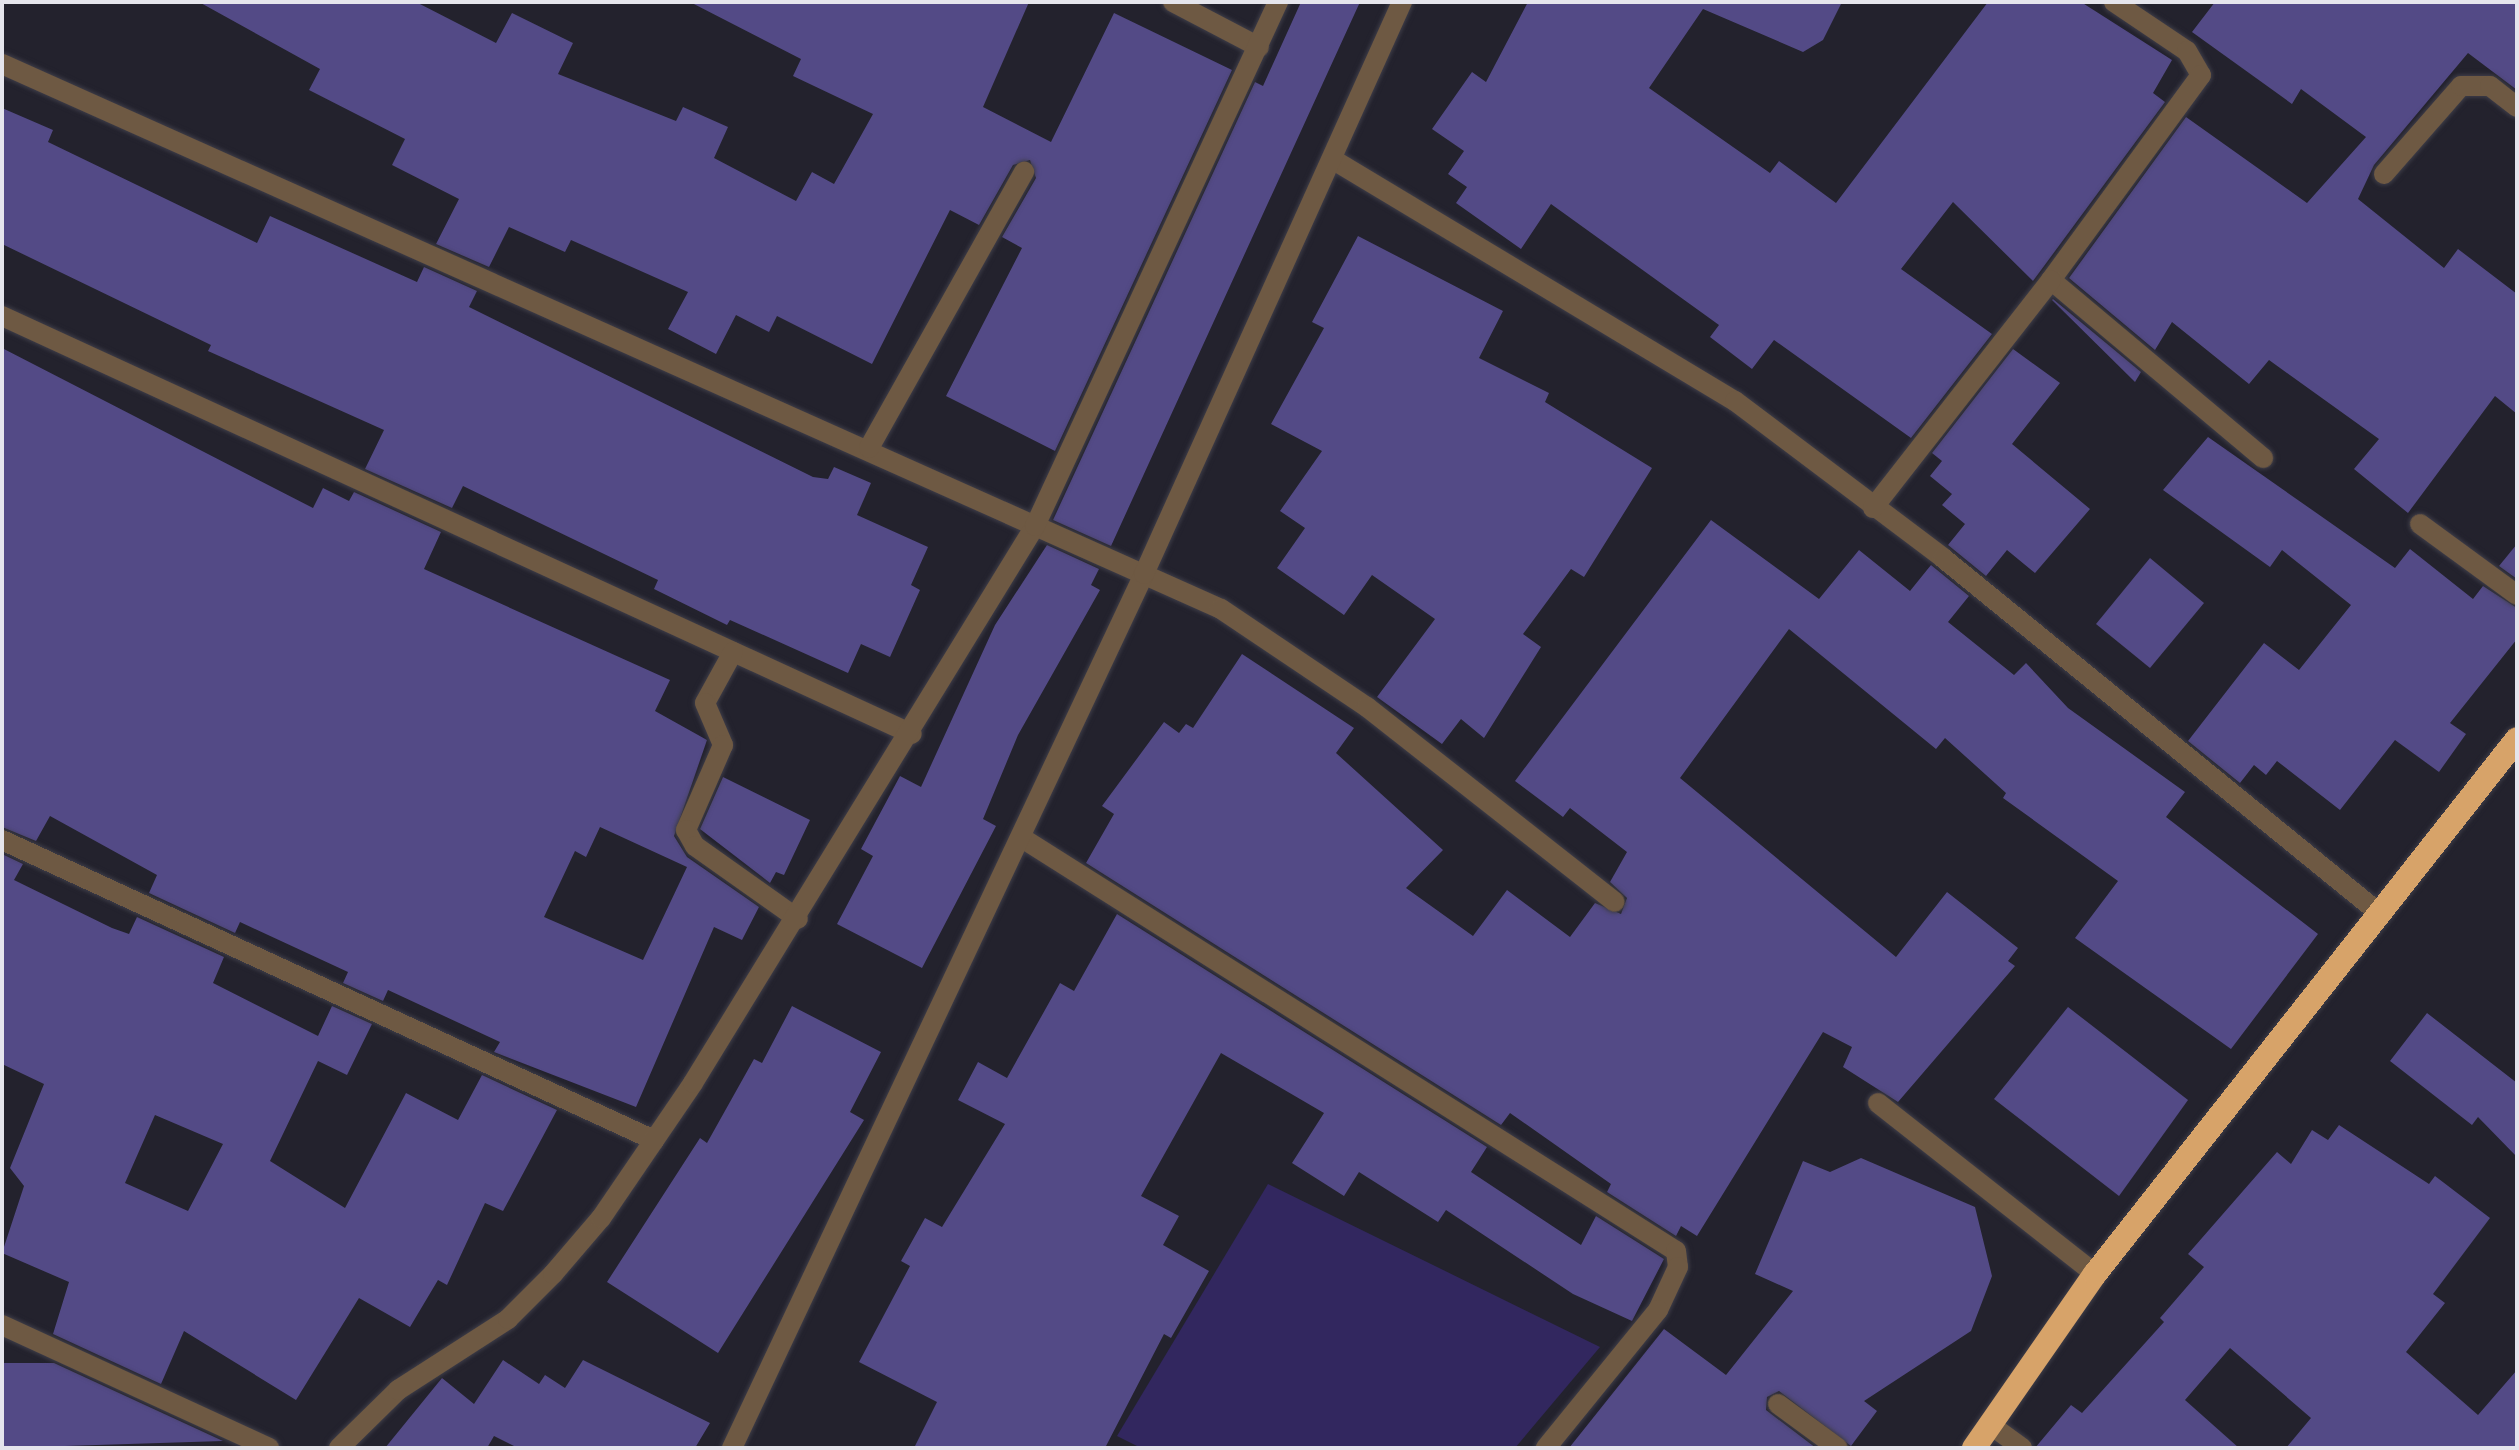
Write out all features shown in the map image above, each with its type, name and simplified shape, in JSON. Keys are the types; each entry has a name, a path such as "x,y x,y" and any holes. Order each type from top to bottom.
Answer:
{"highway":[{"path":"1974,1448 2095,1274 2517,739"}],"street":[{"path":"1173,2 1259,47"},
{"path":"339,1448 398,1390 508,1319 601,1218 798,919 1035,526 1278,2"},
{"path":"732,1448 1022,838 1402,2"},
{"path":"1873,508 2051,280 2201,75 2187,51 2114,2"},
{"path":"2,64 869,448 1221,609 1367,707 1615,902"},
{"path":"2384,174 2461,86 2490,86 2517,107"},
{"path":"1332,159 1735,401 2379,913"},
{"path":"869,448 1024,172"},
{"path":"2051,280 2263,458"},
{"path":"2,316 912,734"},
{"path":"2420,524 2517,595"},
{"path":"733,652 705,703 723,745 686,830 695,846 798,919"},
{"path":"1022,838 1676,1251 1678,1267 1658,1310 1546,1448"},
{"path":"2,840 654,1140"},
{"path":"1878,1103 2095,1274"},
{"path":"2,1325 269,1448"},
{"path":"1778,1404 1838,1448"},
{"path":"1992,1426 2022,1448"}],"shaded area":[{"path":"1268,1184 1600,1347 1515,1448 1141,1448 1117,1436"}],"building":[{"path":"199,2 416,2 496,43 512,13 573,43 558,74 676,121 683,107 728,127 714,158 796,201 812,172 834,184 873,114 793,76 801,59 690,2 1029,2 983,107 1051,142 1114,13 1232,70 1055,451 946,396 1022,248 1002,237 1036,178 1030,160 1013,165 979,225 950,210 872,364 777,316 769,332 736,315 716,354 668,329 688,292 571,240 565,252 509,227 489,267 436,244 459,199 392,165 405,139 309,90 320,69"},
{"path":"1301,2 1360,2 1111,546 1053,520 1255,82 1263,86"},
{"path":"1528,2 1842,2 1823,40 1803,52 1703,9 1649,88 1770,173 1779,161 1836,203 1988,2 2081,2 2172,60 2153,93 2165,102 2033,281 1953,202 1901,269 1992,334 1911,438 1774,340 1752,369 1710,337 1719,325 1551,204 1521,249 1456,203 1467,187 1448,174 1464,151 1432,129 1472,72 1486,82"},
{"path":"2215,2 2517,2 2517,90 2468,53 2374,165 2358,199 2444,268 2458,249 2517,294 2517,414 2495,396 2408,513 2354,469 2379,439 2269,360 2249,384 2172,322 2155,350 2069,278 2186,117 2307,203 2366,137 2301,89 2292,104 2192,32"},
{"path":"2,108 53,130 48,142 257,243 270,216 417,282 424,267 477,291 469,307 813,477 828,479 834,467 871,483 857,515 928,547 911,585 920,590 890,657 861,644 848,673 730,620 727,625 654,589 658,580 463,486 452,508 365,469 384,430 208,351 211,345 2,244"},
{"path":"1358,236 1503,311 1479,358 1549,393 1545,402 1652,468 1584,577 1571,569 1523,634 1541,647 1484,738 1461,719 1442,744 1377,697 1435,619 1372,575 1344,615 1277,568 1305,528 1280,511 1322,451 1271,424 1324,328 1312,322"},
{"path":"2052,300 2141,372 2135,382"},
{"path":"2,348 313,508 323,488 349,501 354,492 441,532 424,569 670,680 655,711 707,740 674,836 687,857 759,907 742,940 714,927 636,1107 494,1052 500,1042 388,990 383,1001 343,983 348,972 240,922 235,933 149,893 157,875 50,816 36,841 2,827","holes":["600,827 687,867 643,960 544,917 575,851 586,857"]},
{"path":"2013,349 2060,383 2012,444 2090,509 2035,573 2007,550 1986,576 1948,545 1965,524 1942,505 1952,494 1930,476 1942,461 1932,453"},
{"path":"2208,437 2395,568 2410,549 2473,599 2483,586 2517,608 2517,639 2450,723 2466,734 2439,772 2395,740 2340,810 2277,761 2266,775 2254,765 2240,783 2188,741 2264,643 2299,670 2351,605 2282,550 2270,567 2163,490"},
{"path":"1711,520 1819,599 1859,550 1910,591 1931,565 1969,596 1948,622 2014,675 2026,663 2068,708 2185,792 2166,817 2318,934 2231,1049 2075,938 2118,881 2003,798 2006,793 1945,738 1936,749 1789,629 1680,778 1896,957 1947,892 2018,948 2008,961 2015,966 1898,1102 1843,1067 1852,1047 1823,1032 1697,1236 1681,1226 1676,1236 1607,1192 1611,1184 1510,1113 1501,1125 1086,863 1114,814 1102,806 1164,722 1179,733 1186,724 1193,728 1242,654 1354,728 1336,753 1443,850 1406,888 1473,936 1507,890 1570,937 1595,903 1621,914 1627,898 1610,882 1627,852 1570,808 1563,817 1515,781"},
{"path":"2517,544 2517,579 2499,566"},
{"path":"1047,545 1099,569 1091,585 1100,590 1018,735 983,819 996,826 922,968 837,924 873,856 861,849 900,776 921,787 995,625"},
{"path":"2150,558 2204,603 2150,668 2096,624"},
{"path":"723,777 810,820 784,875 776,872 770,883 700,829"},
{"path":"2,854 23,864 14,880 112,928 129,934 137,917 224,957 213,983 318,1036 332,1006 372,1024 347,1075 318,1061 270,1161 345,1208 406,1093 458,1120 482,1075 557,1110 503,1211 485,1203 447,1285 438,1280 410,1327 359,1298 296,1400 184,1331 161,1384 53,1334 69,1282 2,1253 24,1186 10,1168 44,1084 2,1064","holes":["155,1115 223,1144 188,1211 125,1183"]},
{"path":"1117,914 1487,1147 1471,1172 1581,1245 1596,1216 1664,1259 1632,1321 1573,1294 1446,1210 1438,1222 1359,1172 1344,1196 1292,1163 1324,1113 1221,1053 1141,1196 1179,1216 1163,1245 1209,1271 1171,1338 1164,1334 1105,1448 914,1448 937,1402 859,1362 910,1266 901,1261 925,1218 942,1227 1005,1124 958,1100 978,1062 1007,1078 1060,983 1074,991"},
{"path":"792,1006 881,1052 850,1112 864,1120 718,1353 607,1282 700,1138 707,1143 754,1059 762,1063"},
{"path":"2068,1007 2188,1100 2119,1196 1994,1099"},
{"path":"2427,1013 2517,1083 2517,1157 2478,1117 2472,1125 2390,1061"},
{"path":"2339,1125 2429,1184 2435,1176 2490,1218 2433,1294 2445,1303 2406,1352 2478,1415 2517,1370 2517,1448 2286,1448 2311,1418 2230,1348 2185,1400 2239,1448 2035,1448 2071,1405 2082,1413 2164,1322 2160,1318 2204,1267 2188,1254 2277,1152 2291,1164 2312,1130 2328,1140"},
{"path":"1861,1158 1975,1207 1992,1276 1971,1331 1864,1401 1877,1411 1851,1446 1779,1391 1767,1397 1766,1410 1816,1448 1569,1448 1664,1329 1726,1375 1793,1291 1755,1274 1803,1161 1830,1172"},
{"path":"503,1360 539,1384 545,1375 565,1388 583,1360 710,1423 695,1448 518,1448 494,1436 487,1448 385,1448 442,1378 474,1404"},
{"path":"2,1363 54,1363 223,1441 2,1448"}]}
